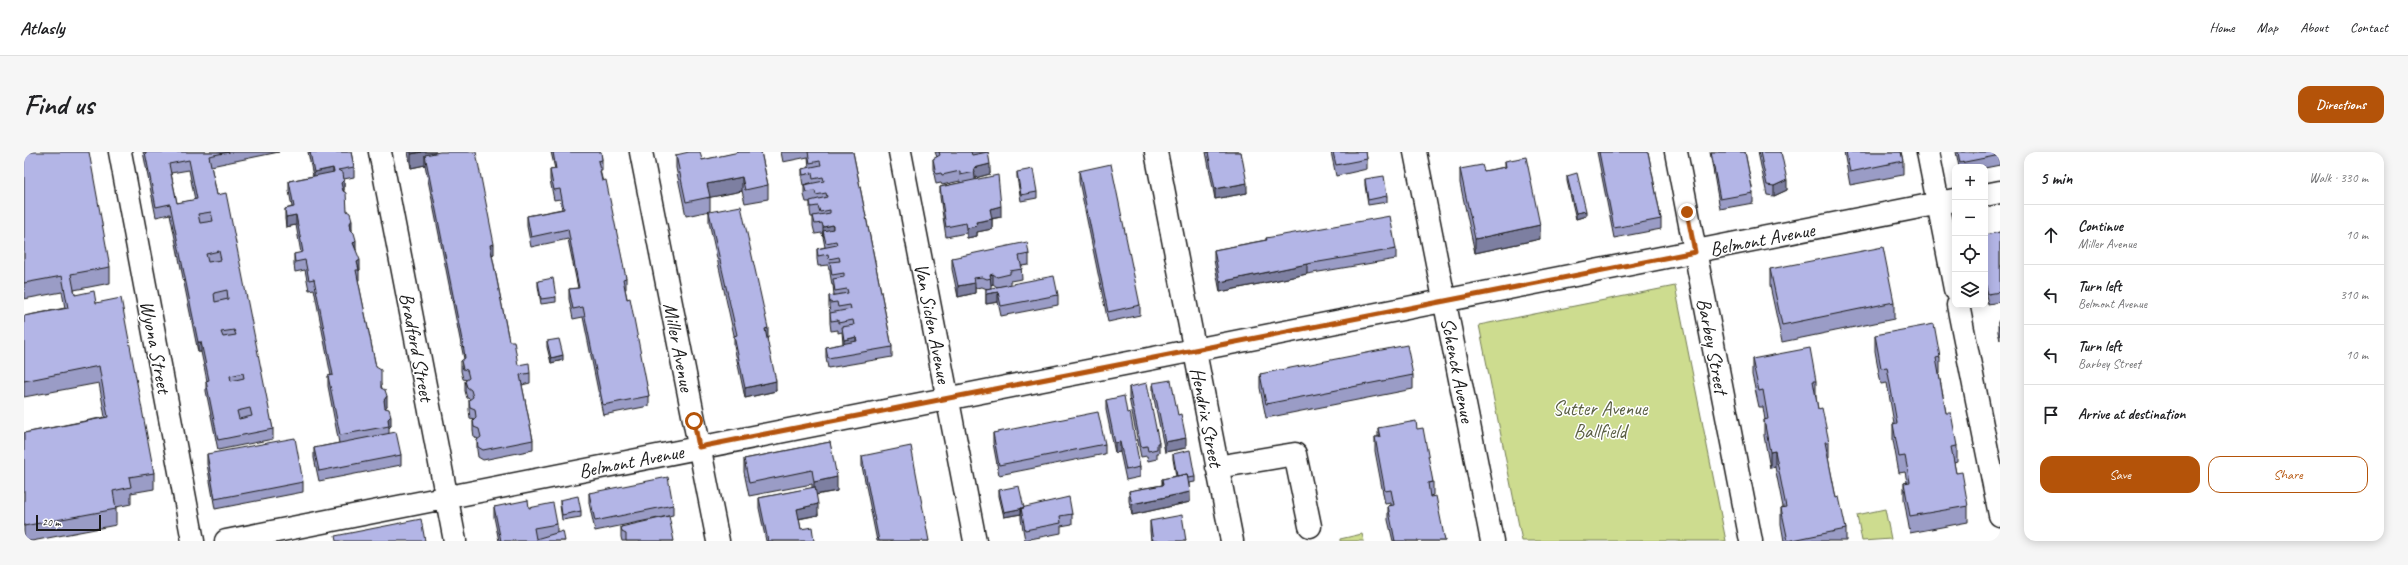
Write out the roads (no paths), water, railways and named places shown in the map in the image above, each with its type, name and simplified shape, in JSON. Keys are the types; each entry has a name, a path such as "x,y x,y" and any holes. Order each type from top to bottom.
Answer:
{"street":[{"name":"Wyona Street","path":"120,152 193,541"},
{"name":"Bradford Street","path":"380,152 455,541"},
{"name":"Miller Avenue","path":"641,152 718,541"},
{"name":"Van Siclen Avenue","path":"900,152 975,541"},
{"name":"Hendrix Street","path":"1156,152 1232,541"},
{"name":"Schenck Avenue","path":"1415,152 1492,541"},
{"name":"Barbey Street","path":"1676,152 1751,541"},
{"path":"1928,152 1946,202 1953,272"},
{"path":"1988,194 2000,192"},
{"name":"Belmont Avenue","path":"226,541 1946,202"},
{"path":"1959,308 2000,515"},
{"path":"1217,467 1295,454 1310,526"}],"park label":[{"name":"Sutter Avenue Ballfield","path":"1600,420"}]}
